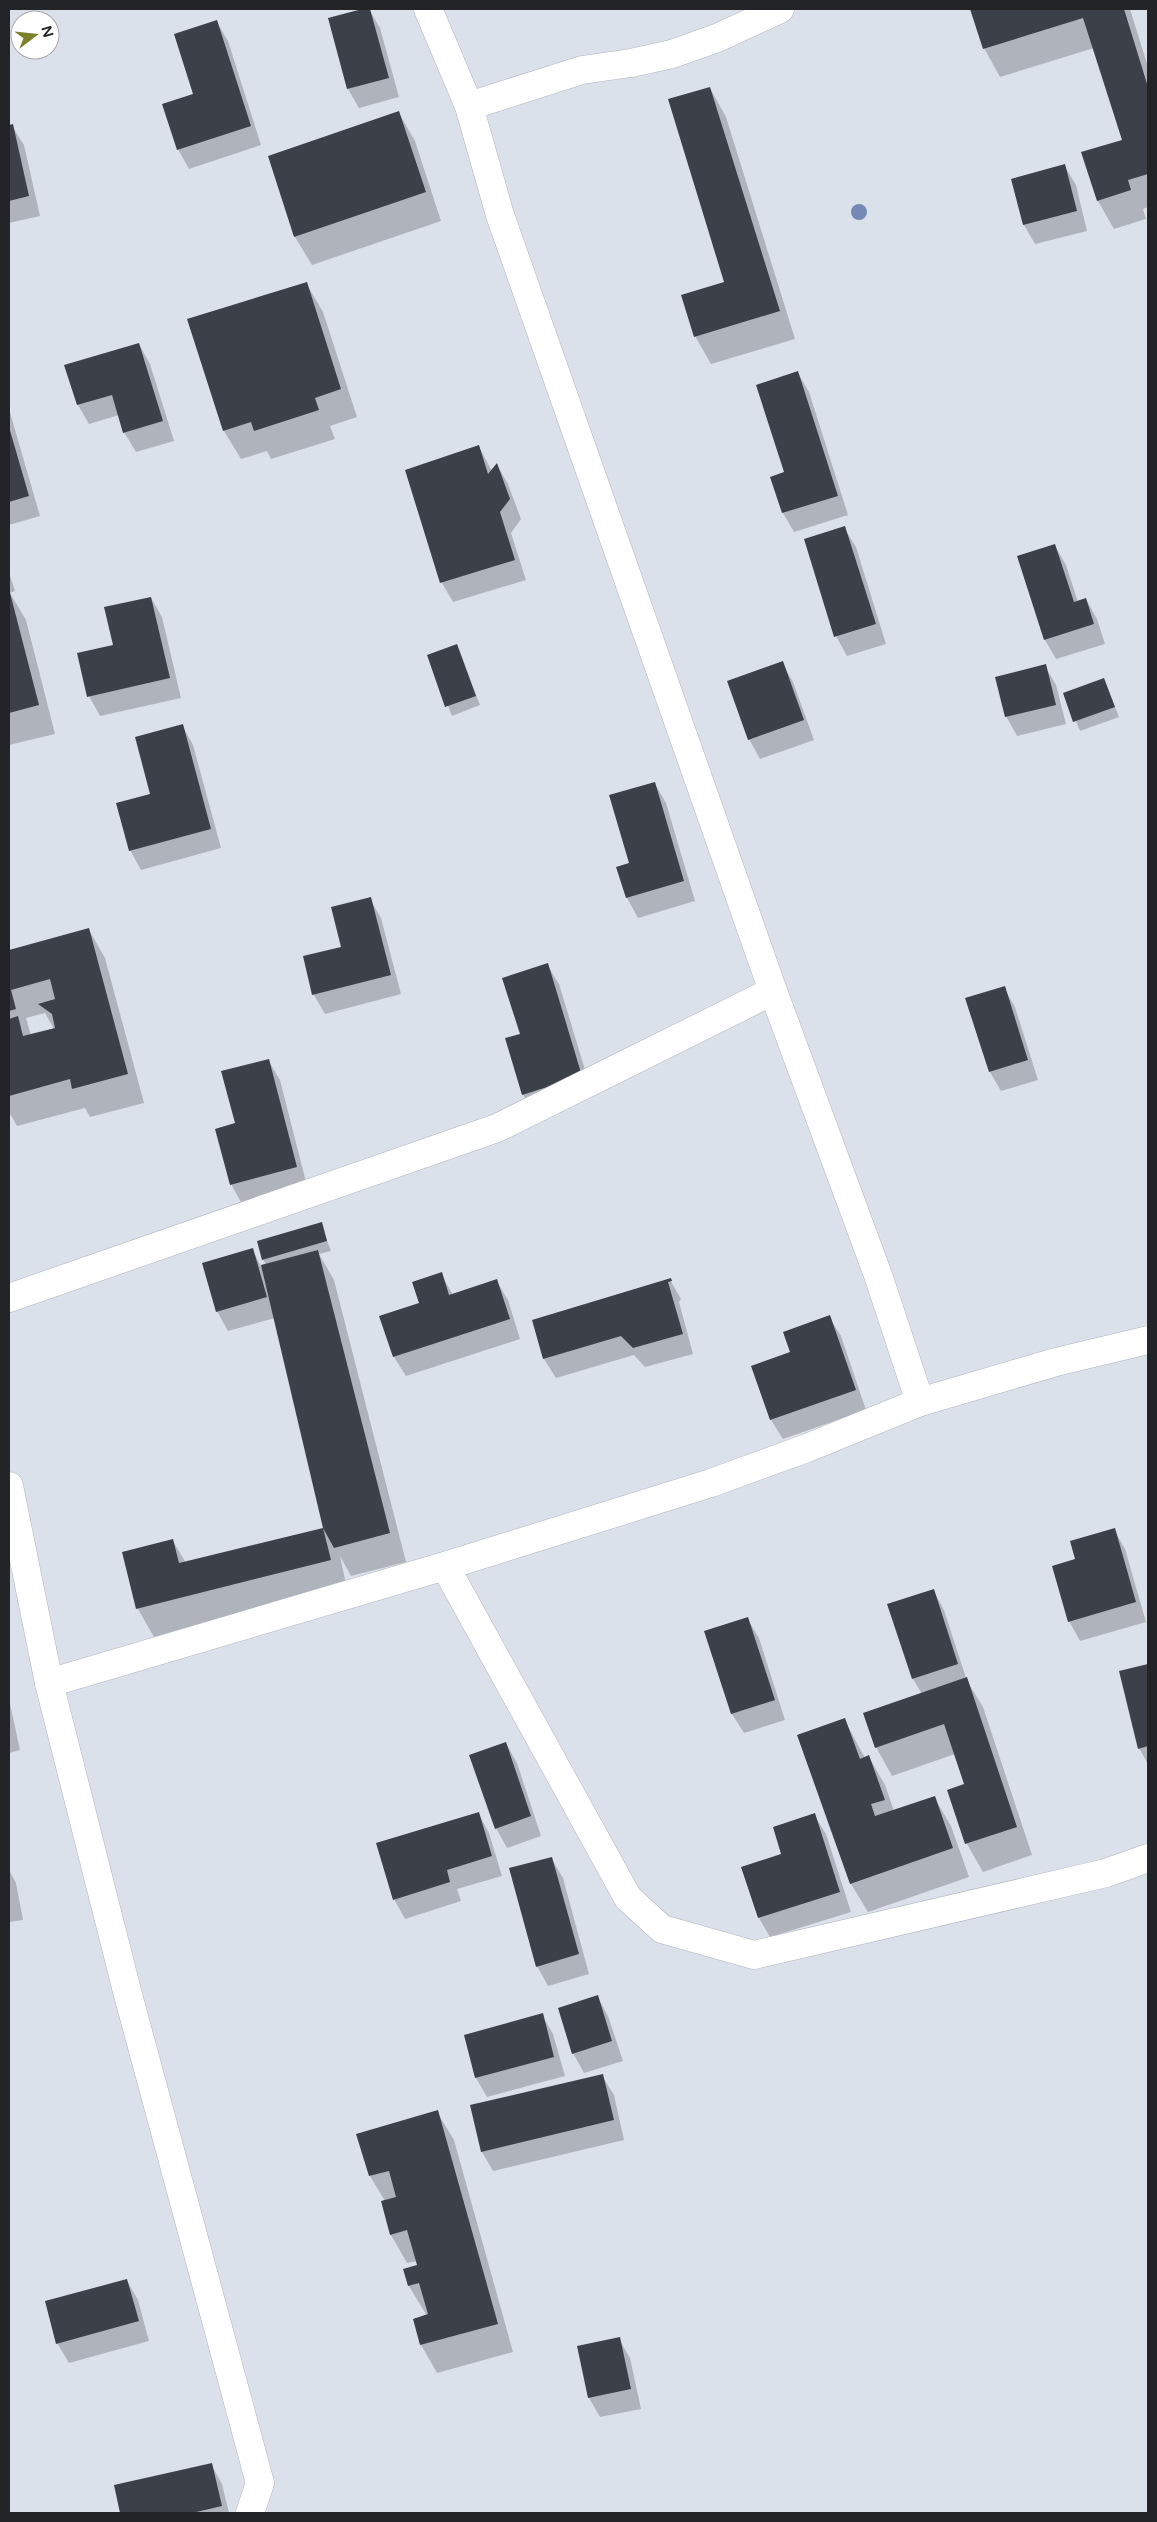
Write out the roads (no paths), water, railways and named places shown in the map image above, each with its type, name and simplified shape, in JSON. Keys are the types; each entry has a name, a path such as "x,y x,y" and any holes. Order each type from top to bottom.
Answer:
{"street":[{"path":"428,9 469,106 500,215 773,991 878,1275 920,1402"},
{"path":"469,106 582,70 632,63 672,54 717,38 780,9"},
{"path":"9,1298 497,1128 773,991"},
{"path":"49,1684 445,1566 710,1483 807,1448 920,1402 1056,1362 1148,1340"},
{"path":"9,1486 49,1684 127,1991 260,2483 250,2513"},
{"path":"445,1566 628,1898 662,1929 754,1955 1106,1873 1148,1858"}]}
